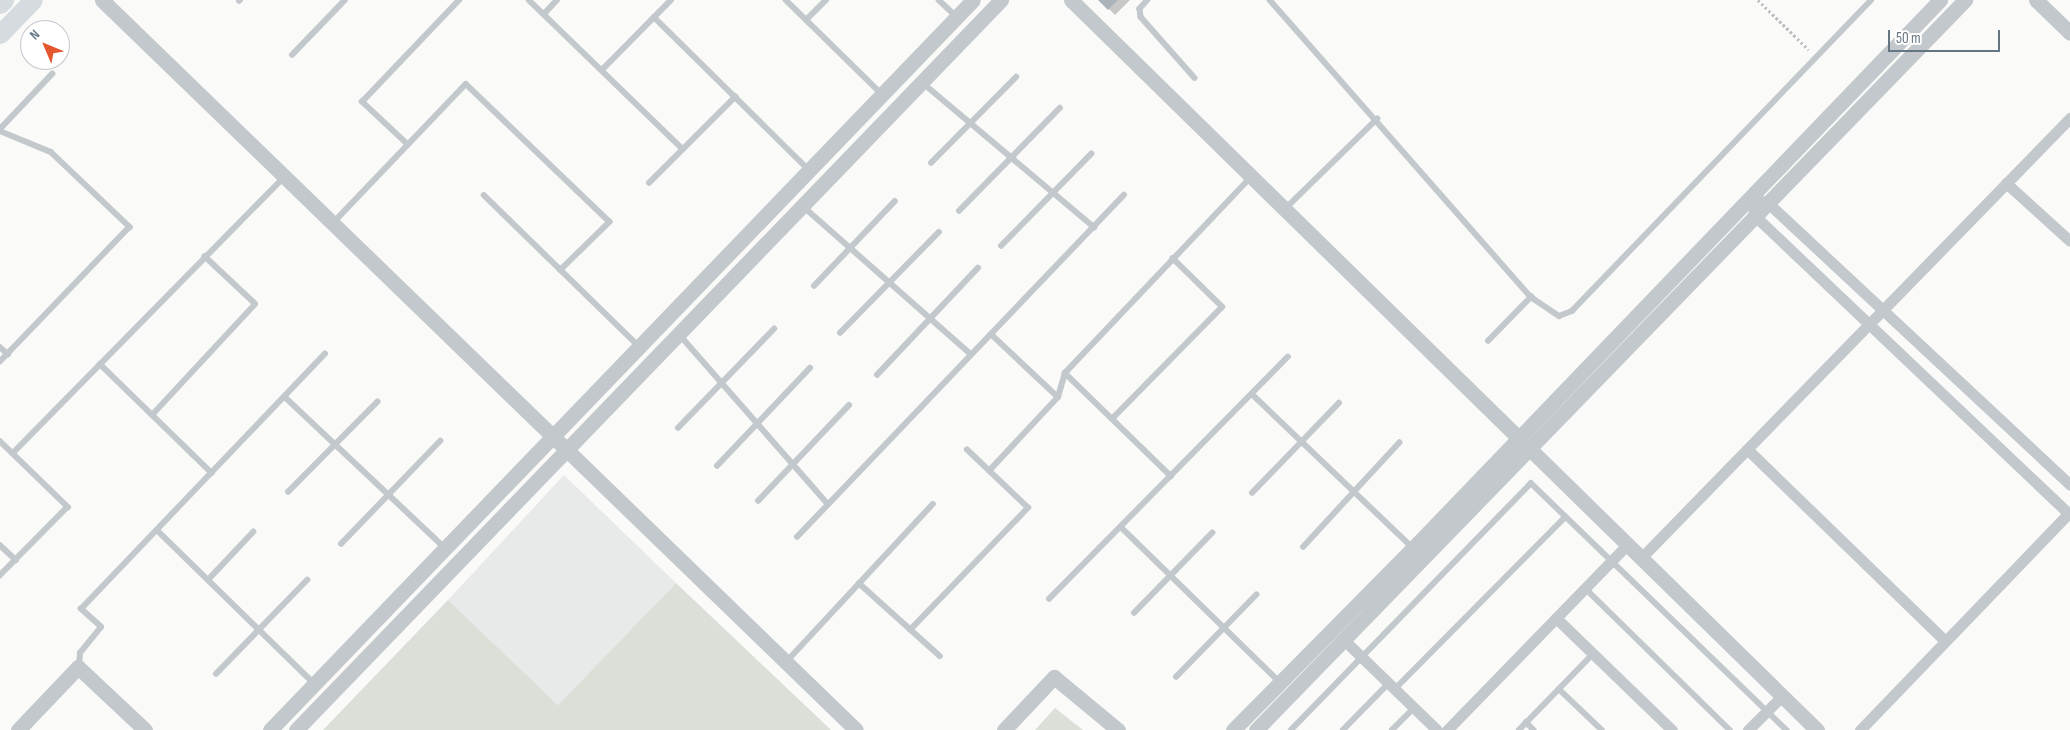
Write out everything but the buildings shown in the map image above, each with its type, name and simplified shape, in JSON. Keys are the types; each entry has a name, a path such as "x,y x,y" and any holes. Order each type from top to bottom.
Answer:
{"main road":[{"path":"0,4 4,0"},
{"path":"0,34 33,0"}],"street":[{"path":"102,0 856,730"},
{"path":"270,730 444,547 973,0"},
{"path":"296,730 1001,0"},
{"path":"1071,0 1817,730"},
{"path":"1256,730 1344,640 1750,198 1940,0"},
{"path":"1233,730 1413,549 1524,444 1755,216 1966,0"},
{"path":"2036,0 2070,32"},
{"path":"1641,558 2070,118"},
{"path":"2006,183 2070,241"},
{"path":"1750,198 1768,203 2070,485"},
{"path":"1750,198 1755,216 2069,513 1860,730"},
{"path":"1747,449 1946,641"},
{"path":"1448,730 1627,545"},
{"path":"1556,618 1671,730"},
{"path":"1344,640 1437,730"},
{"path":"18,730 78,667 144,730"},
{"path":"1004,730 1054,677 1118,730"},
{"path":"1748,730 1782,696"}],"lane":[{"path":"408,145 362,102 460,0"},
{"path":"529,0 683,149"},
{"path":"544,14 557,0"},
{"path":"602,70 671,0"},
{"path":"786,0 882,94"},
{"path":"806,20 826,0"},
{"path":"939,0 957,17"},
{"path":"1148,0 1140,8 1141,17 1196,78"},
{"path":"1270,0 1531,297 1559,316 1572,311 1871,0"},
{"path":"292,55 342,1"},
{"path":"654,18 809,170"},
{"path":"0,362 130,227 51,152 0,130 52,74"},
{"path":"931,163 1016,77"},
{"path":"922,82 1094,227"},
{"path":"333,224 466,84 610,222 561,270"},
{"path":"649,183 735,97"},
{"path":"960,212 1060,108"},
{"path":"1285,209 1376,119"},
{"path":"1001,246 1091,154"},
{"path":"989,471 1058,397 1065,373 1252,176"},
{"path":"12,453 284,177"},
{"path":"484,195 639,346"},
{"path":"797,537 1124,195"},
{"path":"814,286 895,201"},
{"path":"802,205 971,354"},
{"path":"840,333 939,232"},
{"path":"152,415 255,304 205,257"},
{"path":"1112,419 1222,307 1173,259"},
{"path":"877,376 978,268"},
{"path":"1488,341 1531,297"},
{"path":"678,428 774,328"},
{"path":"678,333 828,504"},
{"path":"991,334 1058,397"},
{"path":"0,347 8,354"},
{"path":"78,667 80,653 101,627 81,609 325,354"},
{"path":"1049,599 1288,357"},
{"path":"100,364 212,473"},
{"path":"717,466 810,368"},
{"path":"1065,373 1171,476"},
{"path":"1252,394 1413,549"},
{"path":"285,397 444,547"},
{"path":"288,492 377,402"},
{"path":"1252,493 1339,403"},
{"path":"758,500 849,406"},
{"path":"0,441 68,506 0,576"},
{"path":"341,544 440,441"},
{"path":"1302,547 1399,443"},
{"path":"910,630 1028,508 967,450"},
{"path":"1291,730 1530,483 1787,730"},
{"path":"786,662 933,504"},
{"path":"1343,730 1392,686 1565,517"},
{"path":"1121,527 1280,682"},
{"path":"157,530 314,683"},
{"path":"208,580 253,532"},
{"path":"1134,613 1212,533"},
{"path":"0,545 16,560"},
{"path":"216,674 307,580"},
{"path":"859,583 940,656"},
{"path":"1585,588 1730,730"},
{"path":"1176,677 1256,595"},
{"path":"1519,730 1593,654"},
{"path":"1559,689 1602,730"},
{"path":"1392,730 1414,708"},
{"path":"1526,722 1534,730"}],"path":[{"path":"1758,0 1816,56"}],"shaded area":[{"path":"564,475 676,583 558,705 448,600"},
{"path":"676,583 831,730 323,730 448,600 558,705"},
{"path":"1055,708 1083,730 1035,730"}]}
